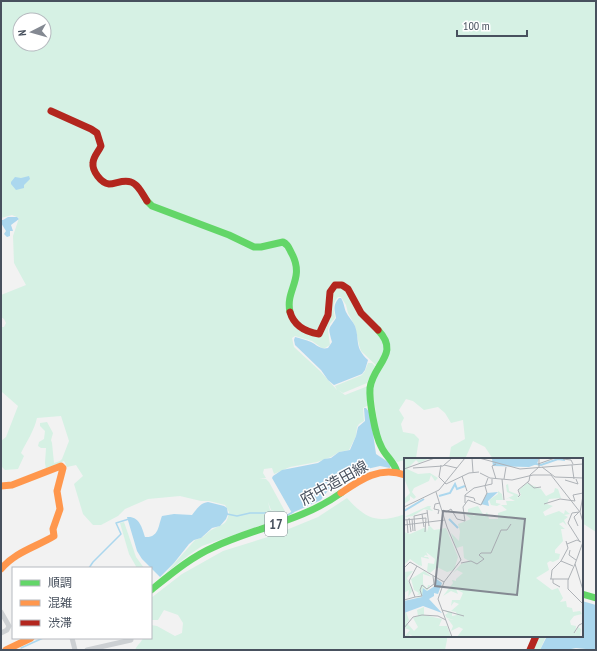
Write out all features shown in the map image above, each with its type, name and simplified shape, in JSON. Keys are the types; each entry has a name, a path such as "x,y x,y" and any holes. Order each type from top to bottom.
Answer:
{"street":[{"path":"51,111 97,133 101,146 93,163 94,170 100,180 104,183 109,184 127,182 135,184 147,202 152,206 229,235 254,247 283,242 289,245 296,262 297,270 288,305 290,315 297,324 311,333 319,334 328,315 330,295 335,285 343,284 347,288 361,314 383,335 387,343 388,349 373,378 370,390 380,446 394,462 396,472"},
{"path":"1,486 12,485 61,466 63,468 57,491 60,509 53,529 54,536 44,543 16,554 5,563 1,570"},
{"name":"府中造田線","path":"152,589 185,563 202,552 308,513 326,504 357,482 375,473 396,472 404,475"},
{"path":"583,594 596,598"},
{"path":"1,612 9,626 7,630 1,633"},
{"path":"530,650 536,637"},
{"path":"6,650 29,639"},
{"path":"72,639 74,650"},
{"path":"87,650 131,639"}],"green space":[{"path":"1,1 596,1 596,532 583,524 583,458 492,458 485,447 473,441 465,458 449,458 451,447 465,439 463,420 451,423 445,413 438,407 424,410 413,401 406,399 399,410 404,418 401,424 403,432 414,434 419,439 416,458 404,458 404,460 397,462 383,447 380,440 372,386 380,369 361,351 355,326 348,313 346,305 341,297 338,297 334,305 335,318 330,324 328,330 330,345 322,348 312,341 295,336 292,338 294,347 320,371 337,390 335,386 362,375 368,363 372,363 375,366 367,383 343,393 338,390 345,395 368,386 369,405 363,408 364,421 357,427 356,436 349,450 339,452 331,457 317,462 290,467 274,474 272,468 264,469 263,473 266,478 259,478 266,479 269,482 287,515 271,510 268,502 270,510 285,515 285,517 202,546 166,573 195,540 201,538 226,522 229,512 225,505 180,496 148,499 125,509 118,516 101,525 93,525 83,514 74,484 83,476 76,465 67,467 64,461 46,469 46,448 41,448 38,446 39,442 44,439 45,431 40,426 40,423 47,422 53,433 51,440 54,463 62,459 69,441 61,416 37,418 32,432 21,453 24,456 18,469 5,470 1,466 1,441 6,437 18,406 2,392 1,393 1,327 4,327 6,323 1,317 1,295 26,285 14,263 13,236 19,218 12,215 1,218"},
{"path":"347,498 360,511 373,518 387,519 404,514 404,637 447,637 445,650 135,650 142,639 152,639 152,625 157,626 175,636 182,633 183,623 178,615 164,610 158,620 152,620 152,597 182,574 223,551 274,535 318,517"},
{"path":"124,522 136,557 143,567 136,567 129,554 120,523"},
{"path":"540,637 546,637 540,650 533,650"}],"water":[{"path":"29,176 30,179 24,185 24,188 16,190 11,184 15,177 21,178"},
{"path":"8,217 17,217 19,219 11,225 13,231 10,231 10,236 7,237 4,234 6,231 1,223 1,220"},
{"path":"339,298 341,298 347,314 355,326 359,347 368,360 362,374 334,385 295,345 294,340 295,337 297,337 311,342 321,348 328,348 332,342 330,327 336,318 335,306"},
{"path":"364,408 366,408 370,413 376,454 392,463 390,468 380,466 367,469 351,478 342,480 329,489 321,500 292,513 272,478 273,476 282,470 318,463 324,459 331,458 339,452 350,450 358,427 365,421"},
{"path":"208,502 227,508 228,514 226,519 220,526 212,528 201,538 194,540 189,544 174,563 160,577 152,569 152,567 150,567 142,559 137,551 127,517 137,520 145,537 150,537 157,531 162,516 174,514 192,515 201,505"},
{"path":"583,601 596,605 596,650 576,648 566,650 540,650 546,637 583,637"}],"waterway":[{"path":"227,514 237,516 250,513 269,513 286,516 293,512"},
{"path":"90,567 121,534 116,523 129,519"},
{"path":"21,648 41,639"}],"traffic: fast":[{"path":"147,201 152,206 229,235 254,247 283,242 285,243 292,254 296,271 296,278 290,297 290,312"},
{"path":"378,330 384,338 387,346 384,359 372,380 370,388 371,409 379,441 397,472"},
{"path":"152,589 181,566 206,551 230,540 295,517 326,503 341,493"},
{"path":"583,594 596,598"}],"traffic: slow":[{"path":"1,486 12,485 61,466 63,468 57,491 60,509 53,529 54,536 19,554 1,569"},
{"path":"341,493 371,475 387,472 404,475"},
{"path":"6,650 29,639"}],"traffic: jam":[{"path":"51,111 97,133 101,146 93,161 93,166 100,179 109,184 125,181 134,183 147,201"},
{"path":"290,312 294,321 301,328 319,334 328,315 330,292 335,285 342,285 348,289 361,313 378,330"},
{"path":"530,650 536,637"}]}
